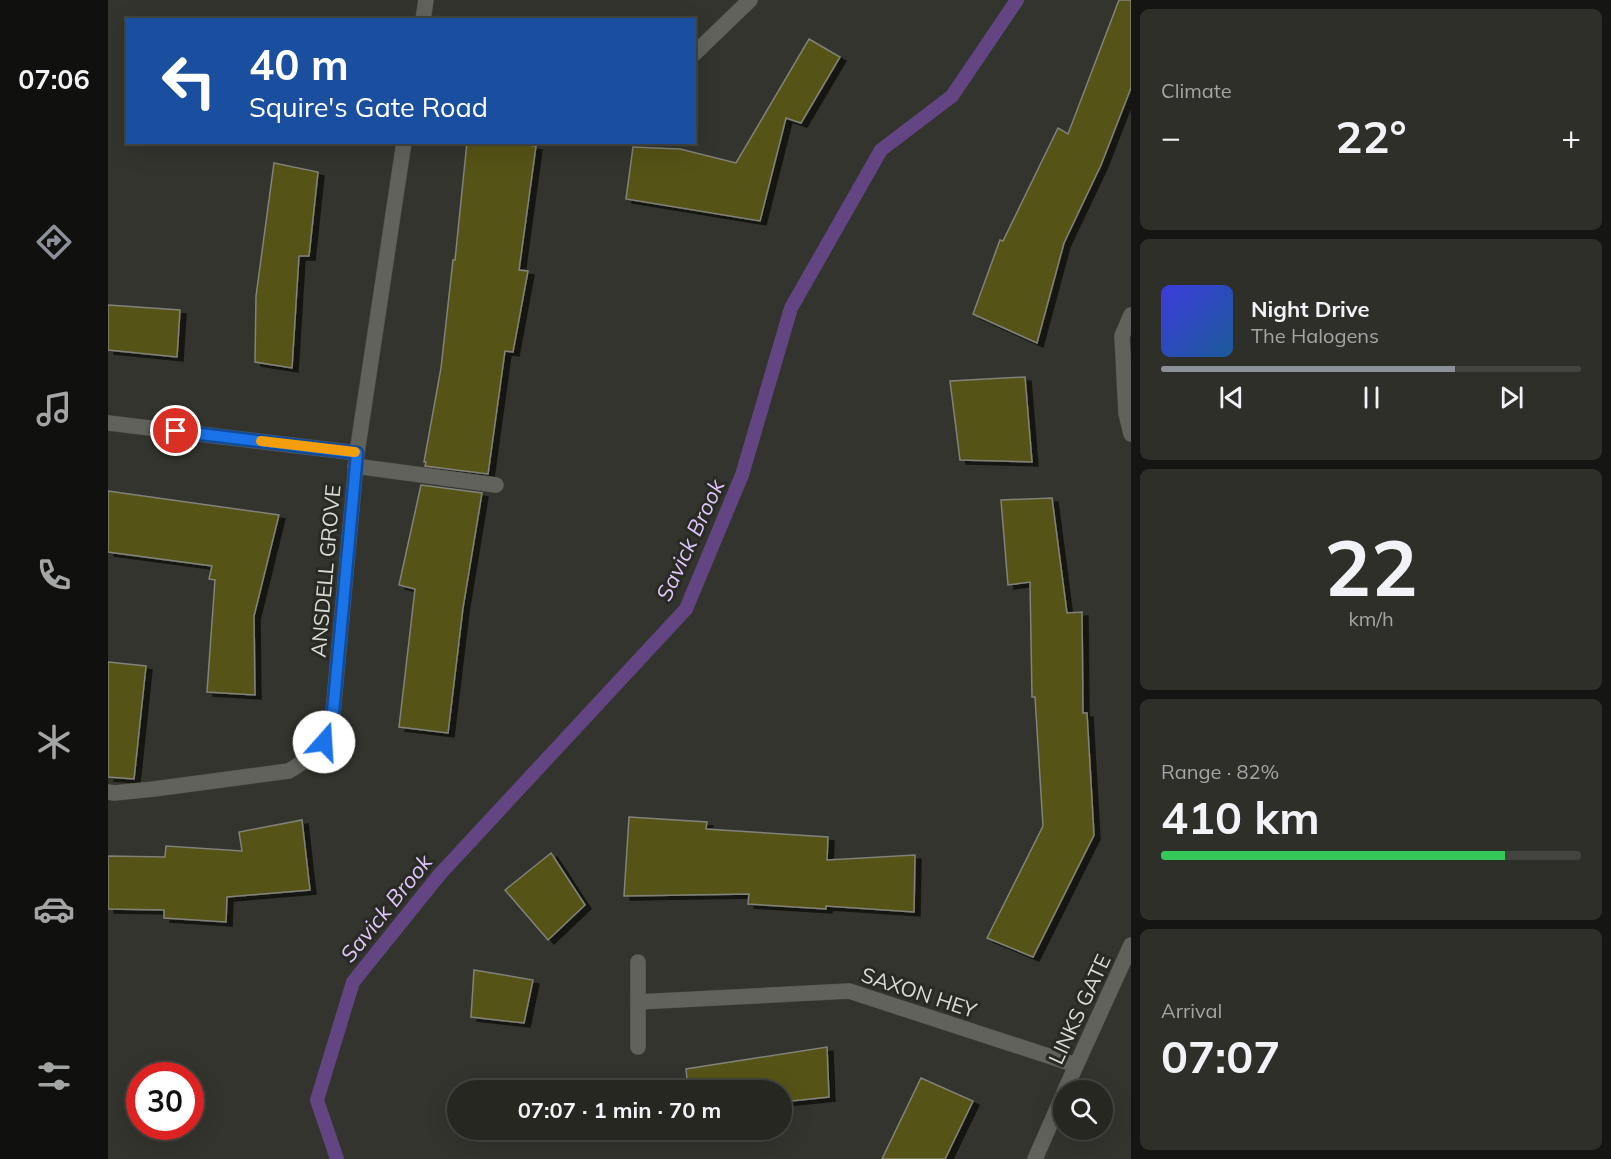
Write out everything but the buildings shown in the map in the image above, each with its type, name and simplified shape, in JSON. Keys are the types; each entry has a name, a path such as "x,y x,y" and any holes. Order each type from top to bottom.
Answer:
{"street":[{"path":"423,18 426,0"},
{"path":"696,52 750,0"},
{"name":"ANSDELL GROVE","path":"108,792 153,789 289,771 309,758 324,742 333,713 356,459 404,144"},
{"path":"1131,315 1122,336 1126,413 1131,434"},
{"path":"108,423 356,459 496,485"},
{"name":"LINKS GATE","path":"1069,1080 1131,945"},
{"path":"638,962 638,1047"},
{"name":"SAXON HEY","path":"638,1002 849,991 1076,1065"},
{"name":"LINKS GATE","path":"1035,1159 1053,1117"}],"waterway":[{"name":"Savick Brook","path":"337,1159 317,1100 353,982 440,874 686,609 742,475 791,308 881,150 952,96 1017,0"}],"slow traffic":[{"path":"261,441 355,452"}],"route":[{"path":"176,431 357,453 333,713 324,742"}]}
